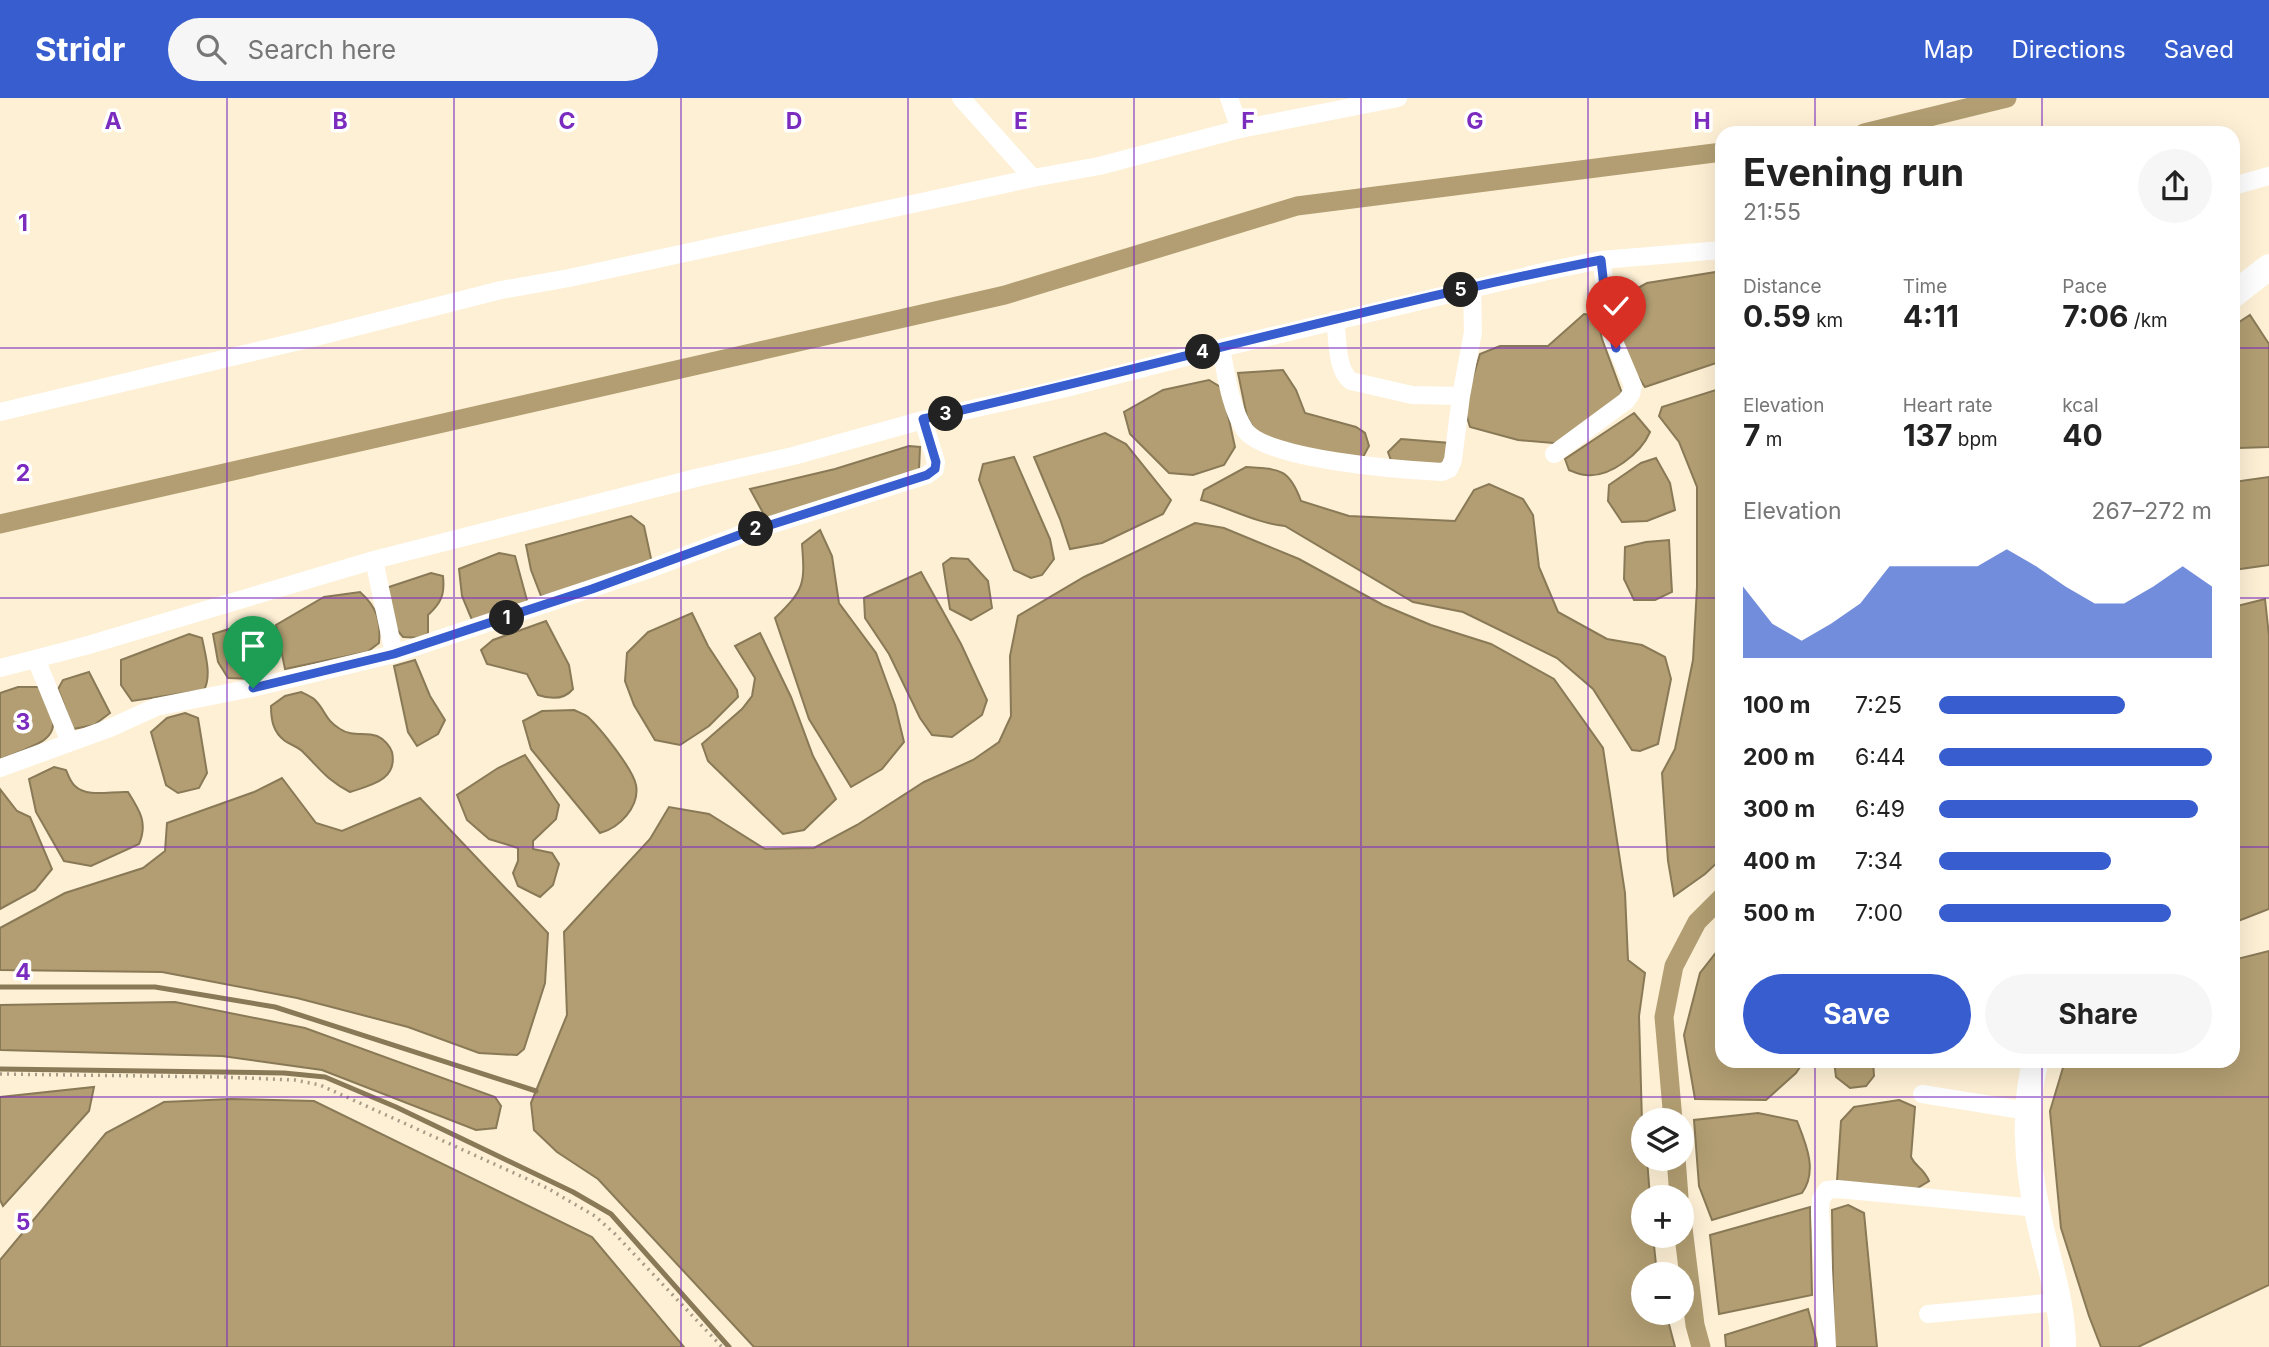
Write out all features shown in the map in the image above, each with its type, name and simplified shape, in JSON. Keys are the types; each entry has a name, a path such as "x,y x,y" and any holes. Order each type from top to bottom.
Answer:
{"street":[{"path":"961,98 1032,178"},
{"path":"1228,98 1240,129"},
{"path":"0,412 501,290 1099,166 1240,129 1398,98"},
{"path":"2240,184 2269,176"},
{"path":"0,668 374,560 686,480 793,456 923,419 1066,387 1472,287 1601,260 1715,251"},
{"path":"1554,454 1626,401 1633,386 1613,339 1601,260"},
{"path":"2240,290 2269,267"},
{"path":"1221,348 1237,411 1246,432 1258,441 1303,455 1404,470 1442,472 1449,469 1453,460 1473,332 1472,287"},
{"path":"1335,320 1342,366 1345,376 1352,381 1412,396 1461,396"},
{"path":"0,768 110,728 156,707 265,685 394,654 580,593 742,534 927,475 935,469 936,462 923,419"},
{"path":"374,560 394,654"},
{"path":"36,659 70,742"},
{"path":"2034,1068 2028,1111 2036,1208 2063,1320 2063,1347"},
{"path":"1922,1094 2028,1111"},
{"path":"1827,1347 1820,1210 1821,1199 1828,1190 2036,1208"},
{"path":"1928,1314 2058,1302"}],"path":[{"path":"0,1074 234,1077 295,1080 320,1085 547,1188 594,1216 615,1234 722,1347"}],"shaded area":[{"path":"1715,272 1715,363 1645,387 1616,345 1610,303 1647,283"},
{"path":"1584,314 1597,316 1602,339 1623,396 1565,444 1518,440 1470,427 1464,407 1480,354 1500,346 1548,346"},
{"path":"2250,315 2269,344 2269,447 2240,448 2240,321"},
{"path":"1283,370 1296,390 1305,413 1356,427 1365,433 1369,446 1362,459 1261,440 1247,417 1238,373"},
{"path":"1209,380 1222,388 1235,447 1224,465 1193,475 1169,473 1130,434 1124,412 1163,390"},
{"path":"1715,390 1715,865 1674,896 1668,861 1662,773 1675,749 1693,660 1697,587 1697,487 1679,442 1659,416 1662,407"},
{"path":"1634,413 1650,432 1632,456 1614,468 1595,475 1569,470 1565,459"},
{"path":"1105,433 1126,444 1171,500 1163,514 1102,543 1070,549 1034,457"},
{"path":"1401,439 1450,443 1449,466 1392,463 1388,452"},
{"path":"909,446 920,447 919,470 767,520 750,489 835,469"},
{"path":"1014,457 1050,539 1054,559 1042,575 1031,578 1014,570 979,480 983,464"},
{"path":"1656,458 1670,483 1675,510 1647,521 1622,522 1608,501 1609,485 1641,463"},
{"path":"1246,467 1281,472 1292,482 1301,501 1349,516 1455,521 1474,490 1489,484 1523,499 1533,515 1539,567 1558,612 1607,639 1642,645 1665,657 1671,679 1658,744 1640,751 1632,750 1593,689 1557,658 1463,612 1413,602 1285,526 1264,522 1201,500 1204,490"},
{"path":"2269,477 2269,565 2240,569 2240,481"},
{"path":"631,516 644,526 652,563 583,589 541,596 531,570 526,545"},
{"path":"1195,523 1224,528 1299,559 1383,605 1431,625 1491,644 1554,679 1603,748 1625,893 1628,960 1645,973 1639,1016 1642,1108 1631,1108 1631,1171 1648,1171 1649,1185 1631,1185 1631,1248 1654,1248 1656,1262 1631,1262 1631,1325 1669,1325 1675,1347 754,1347 598,1179 557,1152 534,1130 531,1103 567,1015 564,932 650,839 669,807 709,814 765,849 814,848 857,825 924,782 973,760 999,742 1011,716 1010,656 1018,616 1084,577"},
{"path":"820,530 832,556 839,603 876,653 895,705 904,742 882,769 851,787 809,719 775,618 792,600 801,585 802,544"},
{"path":"1669,540 1672,592 1655,600 1634,600 1624,579 1625,547"},
{"path":"499,553 515,556 528,604 472,620 462,596 459,569"},
{"path":"951,558 968,559 988,581 992,608 971,620 950,609 943,564"},
{"path":"921,572 961,644 987,700 982,715 952,737 932,735 920,718 889,654 865,618 864,598"},
{"path":"431,573 443,576 443,594 428,615 428,633 423,638 403,637 392,624 386,588"},
{"path":"360,592 377,615 379,643 367,652 285,669 276,625 324,597"},
{"path":"2265,599 2269,636 2269,909 2240,920 2240,605"},
{"path":"692,613 708,646 737,690 738,697 709,726 680,745 655,740 634,705 625,681 627,653 648,632"},
{"path":"546,621 569,665 573,689 557,698 538,695 527,674 487,664 481,650 493,640"},
{"path":"232,628 262,632 267,669 255,679 228,678 218,662 213,634"},
{"path":"760,633 791,697 813,756 836,799 804,830 783,834 708,761 702,744 742,709 752,696 755,678 735,646"},
{"path":"189,634 202,638 208,671 204,690 132,701 121,685 121,660"},
{"path":"415,660 430,696 445,720 438,734 417,746 408,732 394,666"},
{"path":"89,672 110,713 94,725 73,729 58,689 63,680"},
{"path":"18,687 39,687 53,719 53,726 46,738 37,744 0,759 0,693"},
{"path":"301,692 315,700 331,722 340,729 349,733 377,736 384,741 392,752 393,761 387,775 374,784 350,792 330,779 300,749 285,741 274,725 271,706 285,696"},
{"path":"574,710 588,717 600,730 623,759 636,785 635,801 627,815 600,833 531,749 523,721 542,711"},
{"path":"185,713 198,718 207,773 199,788 178,793 166,785 151,732 167,718"},
{"path":"525,755 559,805 556,819 533,841 533,849 552,853 559,864 553,885 540,897 518,886 513,873 518,861 518,848 489,839 467,820 457,795 498,768"},
{"path":"54,767 66,770 80,790 100,793 128,792 143,823 139,844 91,866 64,861 36,812 29,779"},
{"path":"282,778 316,823 342,831 420,798 548,933 545,983 524,1049 517,1055 479,1053 408,1027 297,998 162,972 0,970 0,928 65,893 143,868 165,851 167,823 254,792"},
{"path":"0,789 17,811 30,817 52,869 35,890 0,909"},
{"path":"2269,951 2269,1285 2138,1347 2101,1347 2061,1228 2050,1111 2063,1068 2240,1068 2240,958"},
{"path":"1715,954 1715,1068 1799,1068 1766,1100 1695,1099 1684,1035 1700,973"},
{"path":"175,1002 305,1028 495,1097 501,1106 496,1128 476,1130 322,1070 222,1056 0,1050 0,1005"},
{"path":"1835,1068 1873,1068 1874,1076 1866,1086 1850,1088 1836,1077"},
{"path":"94,1087 89,1111 3,1206 0,1200 0,1097"},
{"path":"231,1099 314,1101 592,1237 684,1347 0,1347 0,1260 106,1133 164,1102"},
{"path":"1899,1100 1915,1107 1911,1157 1929,1181 1916,1189 1837,1181 1841,1121 1854,1107"},
{"path":"1758,1113 1797,1121 1809,1157 1807,1185 1802,1193 1712,1220 1699,1186 1694,1120"},
{"path":"1848,1205 1864,1213 1877,1347 1834,1347 1832,1210"},
{"path":"1810,1207 1812,1295 1719,1314 1710,1235"},
{"path":"1808,1309 1818,1347 1726,1347 1725,1335"}],"waterway":[{"path":"1893,126 2007,98"},
{"path":"0,524 1005,295 1297,206 1715,153"},
{"path":"1672,1108 1664,1017 1674,966 1697,922 1715,904"},
{"path":"0,987 155,987 275,1007 536,1091"},
{"path":"0,1069 284,1073 325,1077 396,1107 573,1192 611,1214 729,1347"},
{"path":"1677,1171 1678,1185"},
{"path":"1685,1248 1695,1325 1701,1347"}],"route":[{"path":"253,688 394,654 592,589 742,534 927,475 935,469 936,462 923,419 1066,387 1472,287 1601,260 1616,348"}]}
